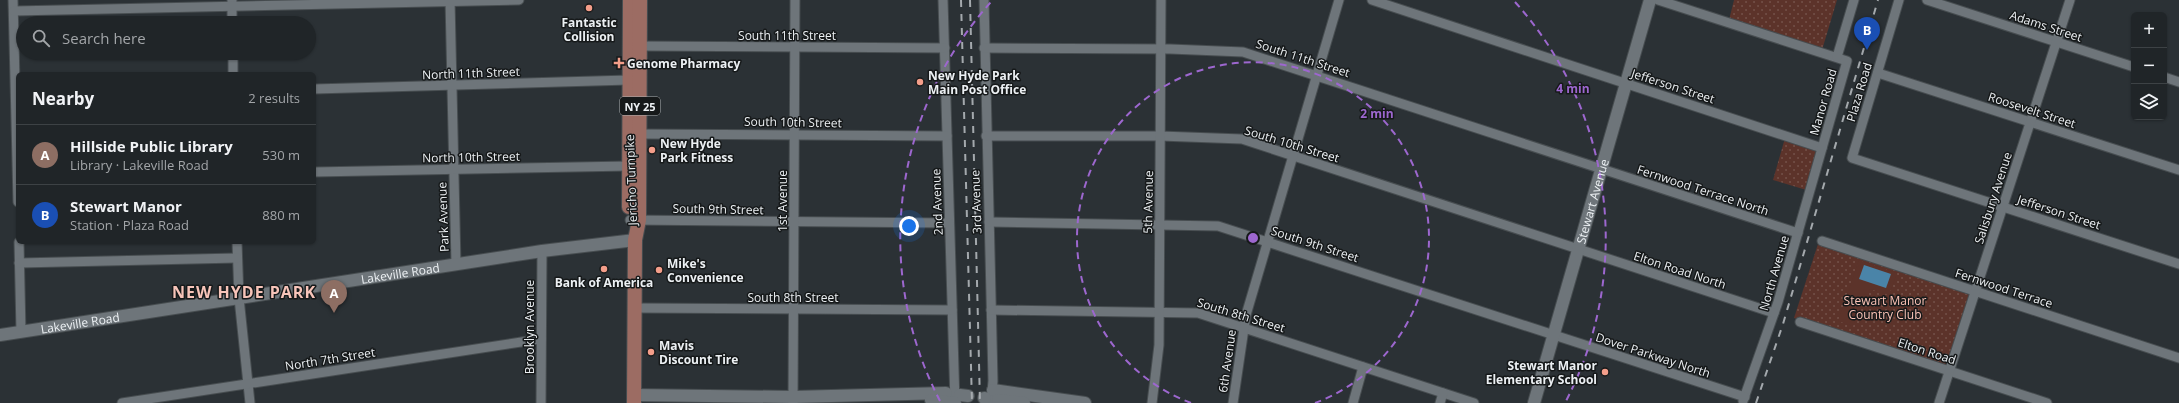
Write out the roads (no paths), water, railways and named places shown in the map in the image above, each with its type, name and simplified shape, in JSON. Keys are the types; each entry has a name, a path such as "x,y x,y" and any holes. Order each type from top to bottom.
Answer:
{"main road":[{"name":"Jericho Turnpike","path":"630,0 635,46 640,134 634,220"},
{"path":"635,0 635,17 640,23"},
{"name":"Jericho Turnpike","path":"634,399 635,240 629,166 629,80 640,23 640,0"},
{"name":"Stewart Avenue","path":"1534,403 1650,0"},
{"name":"Lakeville Road","path":"0,335 542,251 635,240"},
{"path":"634,399 792,400 864,394 946,393"},
{"path":"834,396 867,400 935,400 961,398"},
{"path":"990,398 1024,403"},
{"path":"990,398 1085,403"}],"street":[{"path":"13,0 16,72"},
{"path":"14,11 232,3 519,0"},
{"name":"1st Avenue","path":"792,400 796,0"},
{"name":"2nd Avenue","path":"943,0 952,310 961,398"},
{"name":"3rd Avenue","path":"984,0 991,310 990,398"},
{"name":"5th Avenue","path":"1152,403 1158,359 1161,0"},
{"name":"6th Avenue","path":"1233,403 1243,328 1339,0"},
{"name":"Jefferson Street","path":"1372,0 1822,148"},
{"path":"1658,0 1837,57"},
{"name":"Manor Road","path":"1822,148 1847,60 1837,57 1854,0"},
{"name":"Plaza Road","path":"1862,161 1852,158 1899,0"},
{"name":"Adams Street","path":"1927,0 2131,66"},
{"name":"Salisbury Avenue","path":"1939,403 2070,0"},
{"name":"Park Avenue","path":"450,1 456,264"},
{"path":"232,3 232,16"},
{"name":"South 11th Street","path":"635,46 945,48"},
{"name":"South 11th Street","path":"984,48 1239,51 1601,169"},
{"path":"233,60 233,72"},
{"name":"Roosevelt Street","path":"1878,73 2179,170"},
{"path":"2167,78 2179,82"},
{"name":"North 11th Street","path":"316,89 629,80"},
{"name":"South 10th Street","path":"640,134 947,136"},
{"name":"South 10th Street","path":"986,136 1160,136 1242,140 1578,249"},
{"name":"North Avenue","path":"1744,400 1774,314 1822,148"},
{"name":"Jefferson Street","path":"1862,161 2179,264"},
{"name":"North 10th Street","path":"316,172 629,166"},
{"name":"Fernwood Terrace North","path":"1601,169 1798,234"},
{"name":"South 9th Street","path":"634,220 949,223"},
{"name":"South 9th Street","path":"989,222 1218,226 1553,335"},
{"name":"Fernwood Terrace","path":"1822,241 2179,358"},
{"path":"19,244 21,332"},
{"path":"237,244 239,298 250,403"},
{"name":"Elton Road North","path":"1578,249 1774,314"},
{"name":"Brooklyn Avenue","path":"541,403 542,251"},
{"path":"19,263 237,258"},
{"name":"South 8th Street","path":"635,308 952,310"},
{"name":"South 8th Street","path":"991,310 1159,311 1198,313 1474,403"},
{"name":"Elton Road","path":"1800,322 2047,403"},
{"name":"Dover Parkway North","path":"1553,335 1744,400"},
{"name":"North 7th Street","path":"122,403 541,339"},
{"path":"1353,403 1363,367"},
{"path":"1440,403 1443,393"}],"water":[{"path":"1864,265 1891,274 1886,288 1859,279"}],"railway":[{"path":"961,0 972,403"},
{"path":"970,0 980,403"},
{"path":"1756,403 1783,324 1878,0"}],"place":[{"name":"Fantastic Collision","path":"589,8"},
{"name":"Stewart Manor","path":"1867,50"},
{"name":"Genome Pharmacy","path":"619,63"},
{"name":"New Hyde Park Main Post Office","path":"920,82"},
{"name":"New Hyde Park Fitness","path":"652,150"},
{"name":"Bank of America","path":"604,269"},
{"name":"Mike's Convenience","path":"659,270"},
{"name":"Hillside Public Library","path":"334,313"},
{"name":"Mavis Discount Tire","path":"651,352"},
{"name":"Stewart Manor Elementary School","path":"1605,372"}],"district":[{"name":"NEW HYDE PARK","path":"244,292"}],"park label":[{"name":"Stewart Manor Country Club","path":"1885,307"}]}
